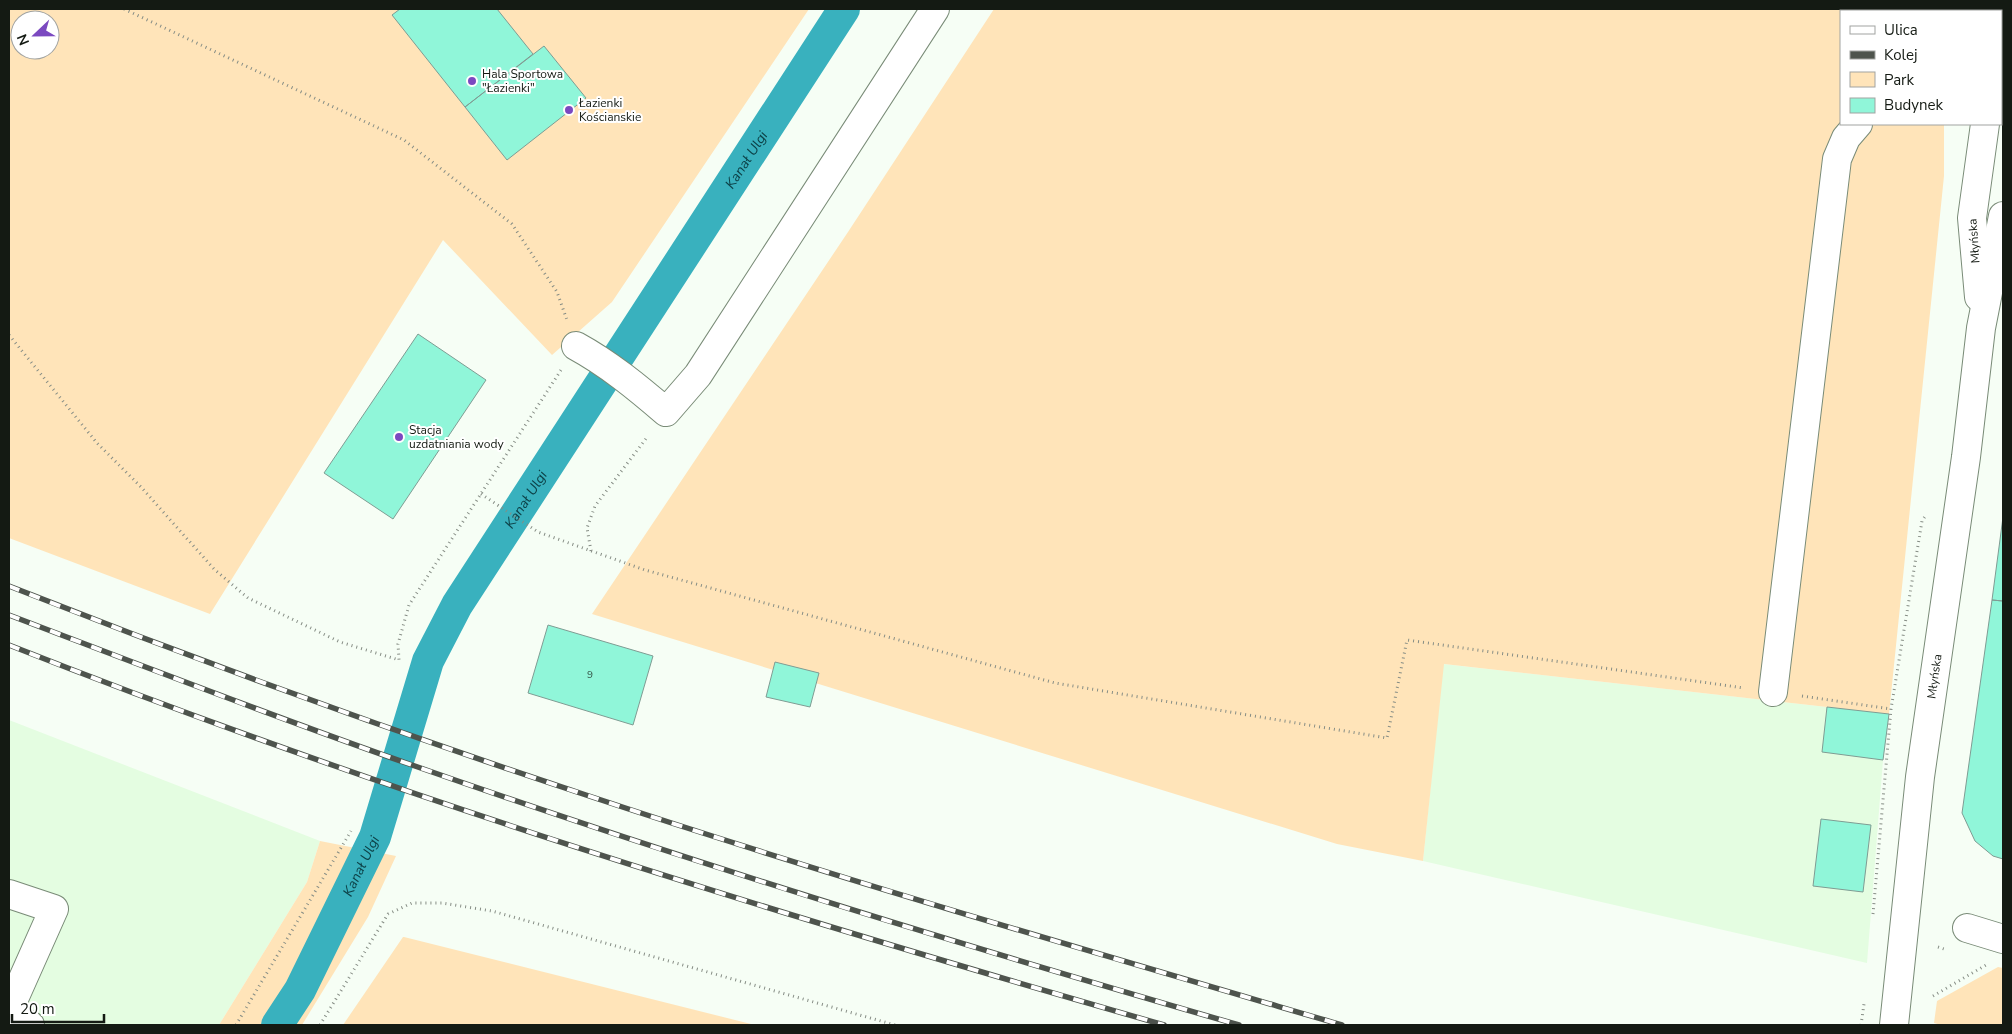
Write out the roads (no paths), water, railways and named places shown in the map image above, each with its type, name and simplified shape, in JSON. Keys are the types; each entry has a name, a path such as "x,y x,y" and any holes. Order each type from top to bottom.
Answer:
{"street":[{"path":"584,350 636,386 666,412 698,375 935,9"},
{"path":"1773,692 1837,159 1846,138 1857,125"},
{"name":"Młyńska","path":"1981,328 1972,218 1985,125"},
{"path":"1993,125 2003,134"},
{"name":"Młyńska","path":"1894,1025 1920,777 1968,447 1981,328 2003,216"},
{"path":"9,894 54,909 9,1010"},
{"path":"1967,928 1997,951"},
{"path":"9,1017 30,1025"}],"waterway":[{"name":"Kanał Ulgi","path":"277,1025 300,990 375,837 428,661 457,605 844,9"}],"railway":[{"path":"9,586 296,695 680,826 868,885 1342,1025"},
{"path":"9,615 311,729 617,835 927,933 1239,1025"},
{"path":"9,645 151,700 294,751 582,849 872,939 1164,1025"}],"place":[{"name":"Hala Sportowa \"Łazienki\"","path":"472,81"},
{"name":"Łazienki Kościanskie","path":"569,110"},
{"name":"Stacja uzdatniania wody","path":"399,437"}]}
